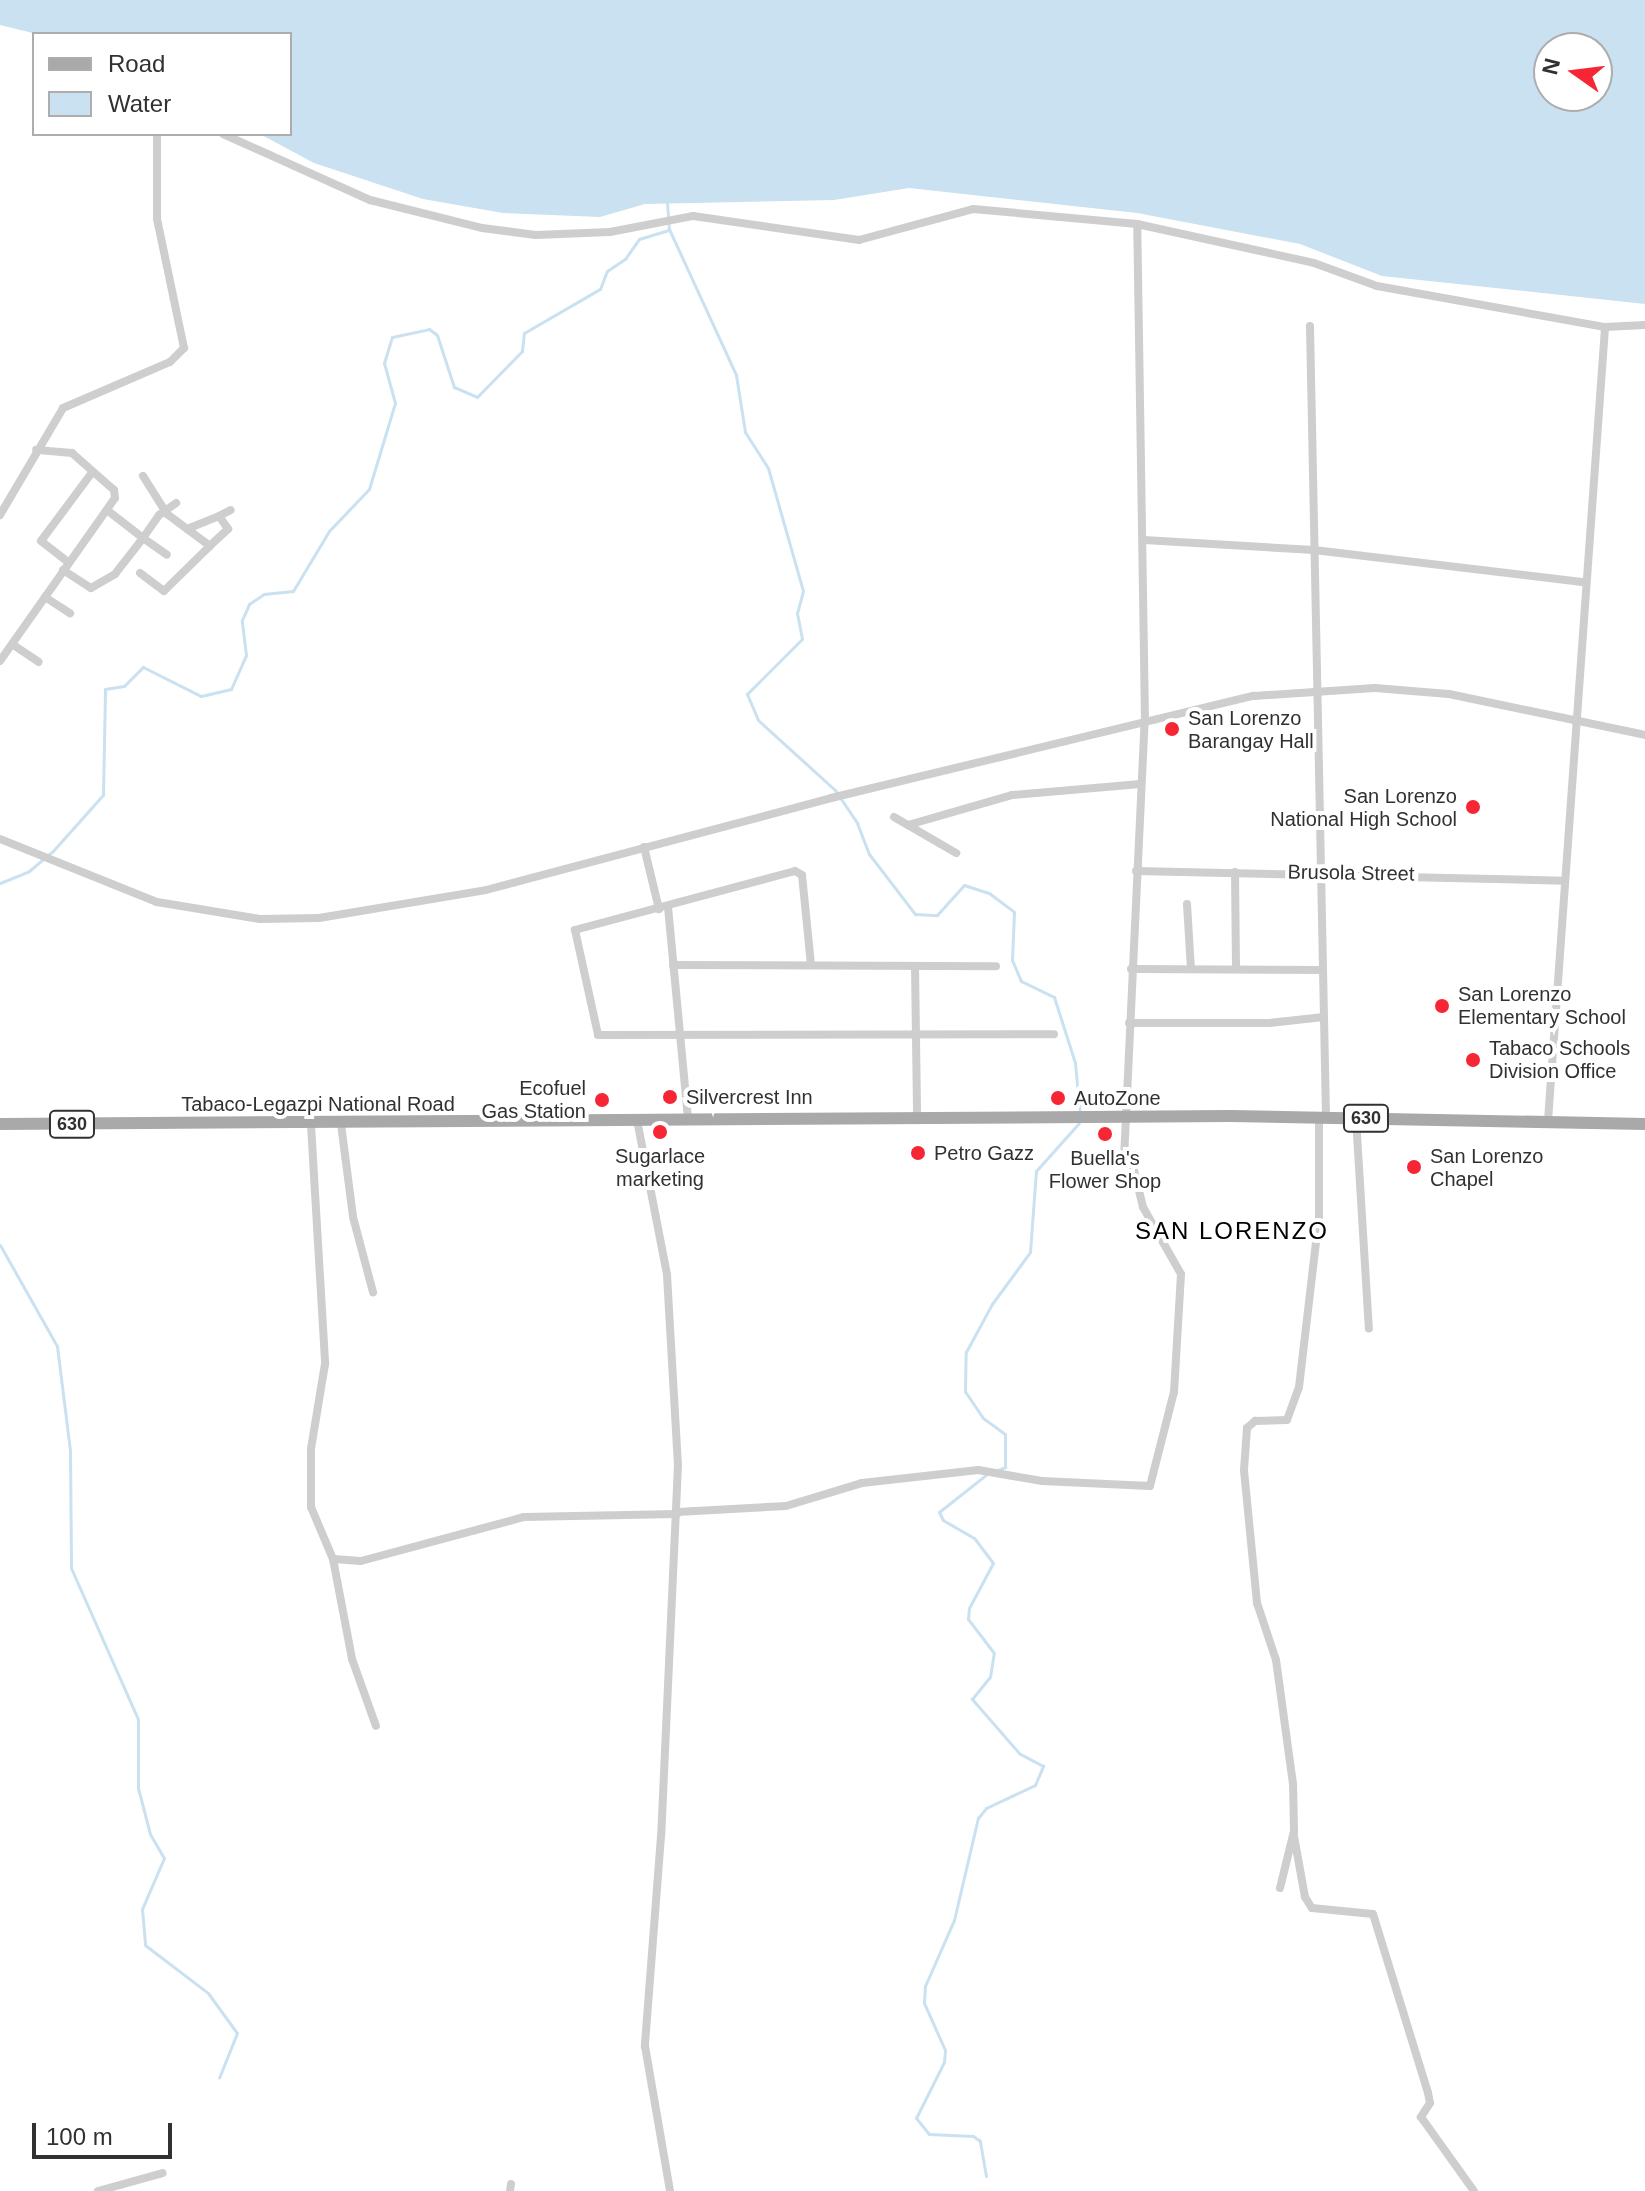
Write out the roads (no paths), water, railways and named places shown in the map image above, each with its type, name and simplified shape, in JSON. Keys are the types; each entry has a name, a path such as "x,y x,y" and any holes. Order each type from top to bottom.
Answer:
{"main road":[{"name":"Tabaco-Legazpi National Road","path":"0,1124 311,1125 917,1116 1356,1118 1645,1124"}],"street":[{"path":"0,515 63,408 170,362 184,348 156,208 157,136"},
{"path":"227,136 342,190 482,228 573,236 693,216 844,240 973,209 1137,224 1314,263 1377,286 1605,327 1645,325"},
{"path":"333,1559 361,1561 524,1517 677,1513 786,1506 862,1483 978,1470 1150,1486 1174,1392 1181,1274 1143,1207 1133,1166 1124,1159 1145,720 1137,224"},
{"path":"1310,326 1324,1017 1319,1216 1299,1387 1287,1420 1255,1421 1247,1428 1244,1470 1257,1603 1279,1680 1293,1784 1294,1831 1305,1897 1312,1908 1373,1914 1428,2093 1430,2103 1421,2117 1474,2191"},
{"path":"1548,1121 1574,720 1605,327"},
{"path":"0,661 107,510 114,490 91,474 72,453 36,450"},
{"path":"91,474 41,541 91,588 115,574 165,510 176,503"},
{"path":"143,476 165,510 210,546"},
{"path":"107,510 167,555"},
{"path":"187,529 231,510"},
{"path":"219,516 236,539"},
{"path":"164,591 228,529"},
{"path":"1144,540 1314,550 1584,582"},
{"path":"140,573 175,599"},
{"path":"45,597 70,613"},
{"path":"12,644 39,662"},
{"path":"0,839 112,889 205,914 319,918 486,890 831,798 1254,696 1317,690 1449,694 1645,735"},
{"path":"908,825 1012,795 1141,784"},
{"path":"894,817 956,853"},
{"path":"644,847 663,908 673,965 688,1119"},
{"path":"811,965 802,875 795,871 575,930 598,1035 1054,1034"},
{"name":"Brusola Street","path":"1136,871 1565,881"},
{"path":"1235,872 1236,969"},
{"path":"1187,904 1191,969"},
{"path":"673,965 996,966"},
{"path":"915,966 917,1116"},
{"path":"1131,969 1323,970"},
{"path":"1129,1023 1269,1023 1324,1017"},
{"path":"1356,1118 1369,1329"},
{"path":"637,1120 667,1275 677,1513 645,2046 670,2191"},
{"path":"341,1124 353,1217 373,1292"},
{"path":"311,1125 325,1364 309,1488 311,1507 333,1559 352,1659 376,1726"},
{"path":"1280,1888 1294,1831"},
{"path":"98,2191 163,2173"},
{"path":"142,2179 145,2191"}],"water":[{"path":"0,0 1645,0 1645,304 1382,276 1300,244 1137,213 909,188 834,200 645,204 600,217 503,213 423,199 314,163 264,136 292,136 292,32 32,32 0,25"}],"waterway":[{"path":"667,202 669,229 736,375 745,432 768,468 803,591 797,613 802,639 747,694 758,720 835,790 857,823 869,854 915,914 937,915 964,885 989,893 1014,912 1012,960 1021,981 1054,997 1075,1063 1080,1115"},
{"path":"0,883 29,871 52,852 103,795 105,689 124,686 143,667 201,696 231,689 246,655 242,620 249,604 264,594 293,591 329,531 369,489 395,403 384,363 392,337 429,329 437,335 454,387 477,397 522,351 524,333 600,289 607,271 625,259 639,239 668,230"},
{"path":"998,1470 1005,1467 1005,1434 983,1418 965,1391 966,1352 992,1304 1030,1252 1036,1171 1079,1123"},
{"path":"0,1245 57,1346 70,1451 71,1568 138,1719 138,1788 150,1834 164,1858 142,1909 145,1945 208,1993 237,2033 219,2078"},
{"path":"986,2176 980,2141 973,2136 929,2134 916,2118 944,2062 945,2050 924,2003 925,1986 954,1920 978,1818 986,1808 1035,1785 1043,1766 1019,1753 972,1699 990,1677 994,1653 968,1619 969,1608 993,1563 974,1538 943,1520 939,1512 987,1474"}],"place":[{"name":"San Lorenzo Barangay Hall","path":"1172,729"},
{"name":"San Lorenzo National High School","path":"1473,807"},
{"name":"San Lorenzo Elementary School","path":"1442,1006"},
{"name":"Tabaco Schools Division Office","path":"1473,1060"},
{"name":"Silvercrest Inn","path":"670,1097"},
{"name":"AutoZone","path":"1058,1098"},
{"name":"Ecofuel Gas Station","path":"602,1100"},
{"name":"Sugarlace marketing","path":"660,1132"},
{"name":"Buella's Flower Shop","path":"1105,1134"},
{"name":"Petro Gazz","path":"918,1153"},
{"name":"San Lorenzo Chapel","path":"1414,1167"}],"district":[{"name":"SAN LORENZO","path":"1232,1231"}]}
